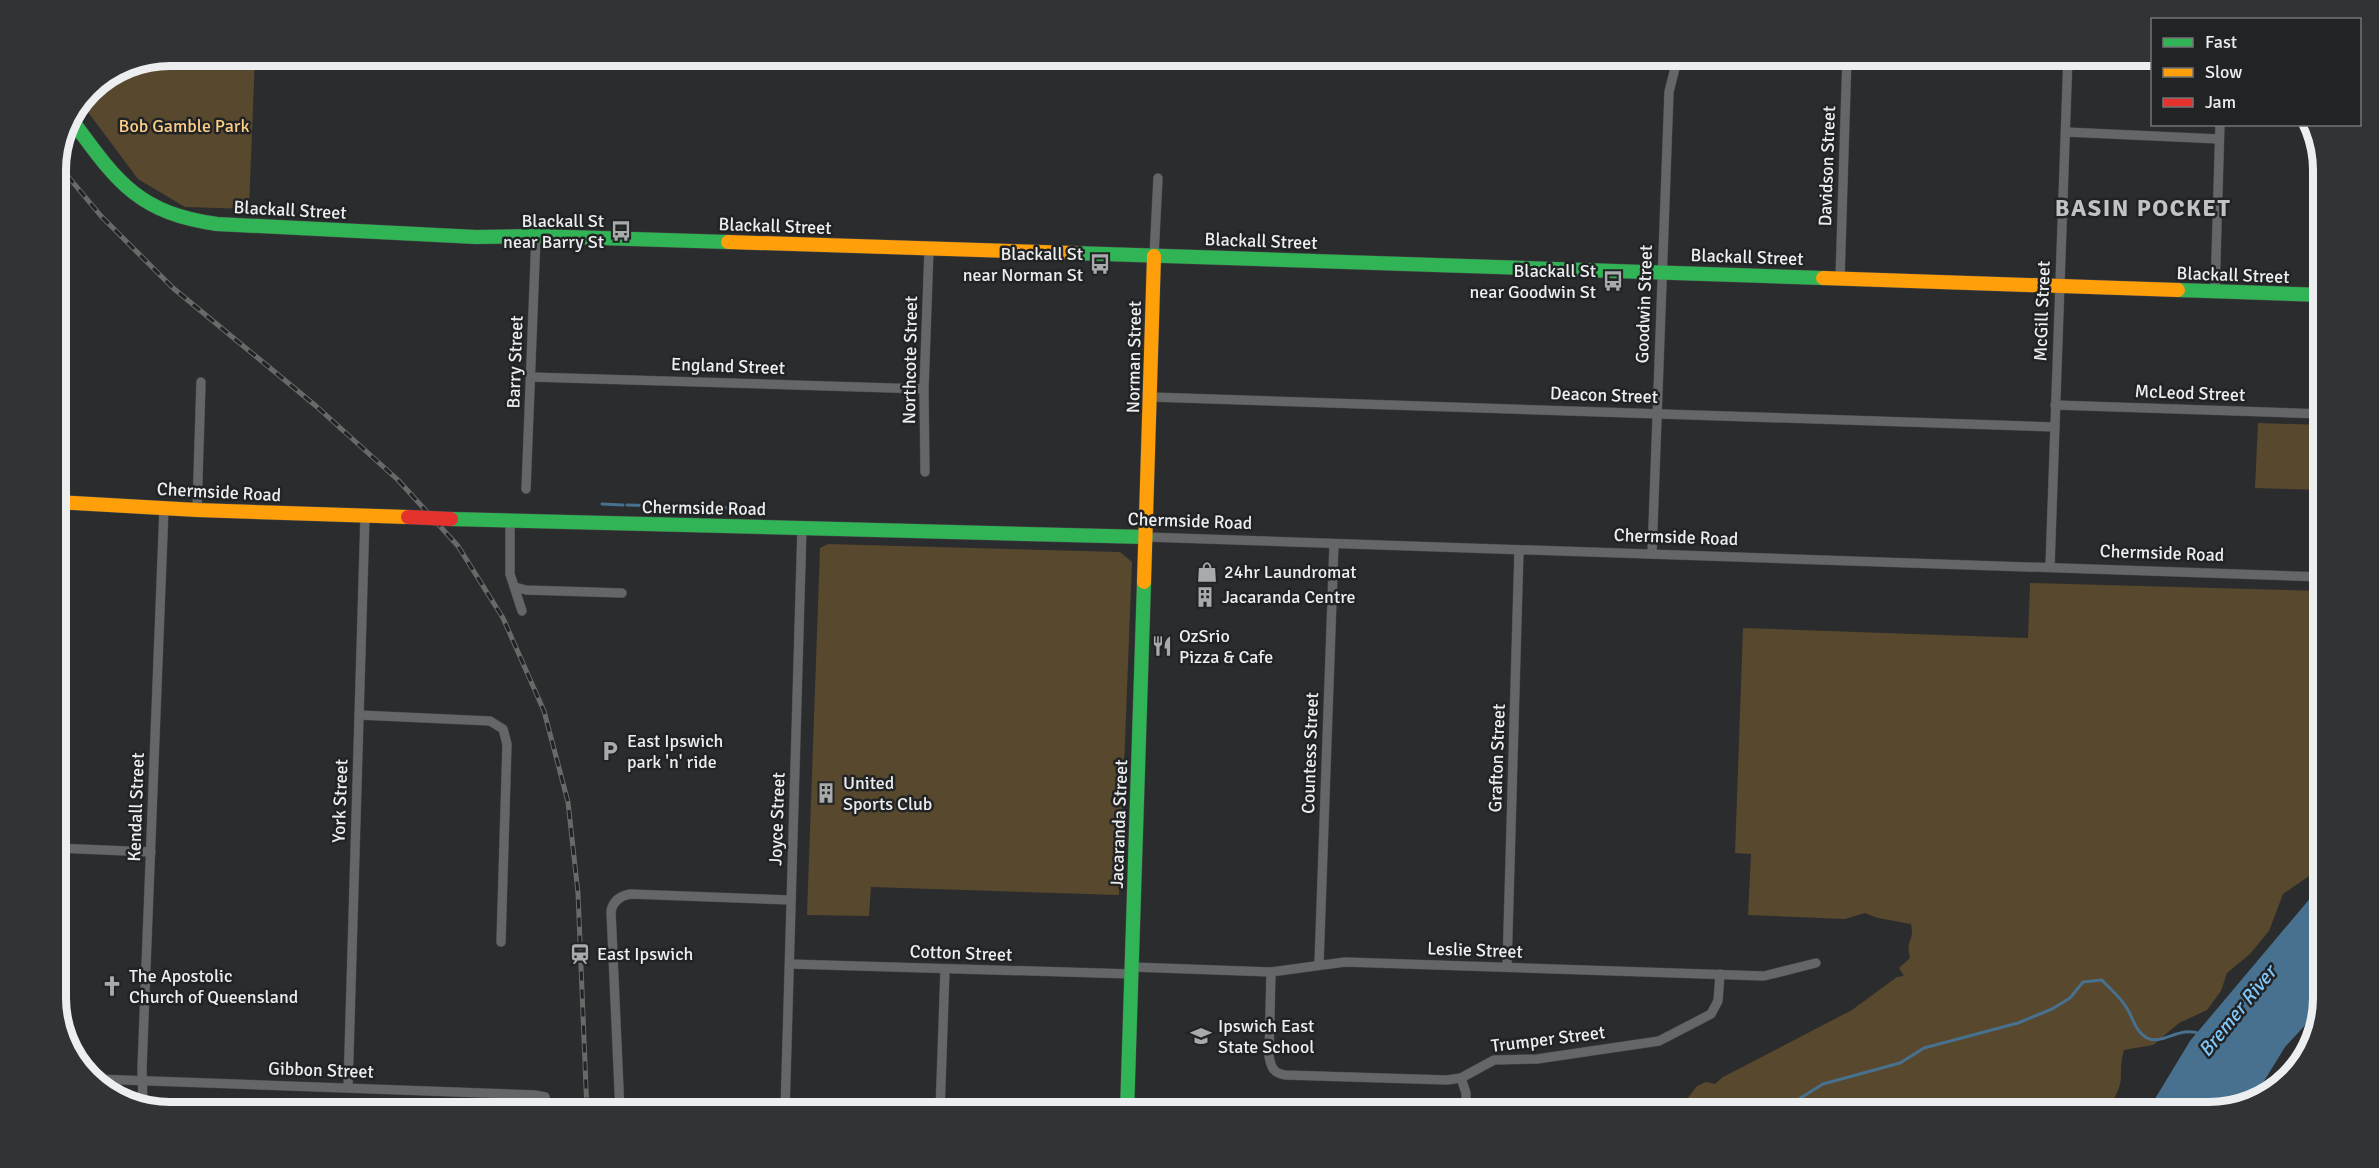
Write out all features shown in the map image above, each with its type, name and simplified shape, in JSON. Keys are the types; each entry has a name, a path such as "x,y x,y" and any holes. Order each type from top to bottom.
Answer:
{"street":[{"name":"Goodwin Street","path":"1652,554 1669,92 1674,66"},
{"name":"Davidson Street","path":"1840,279 1847,66"},
{"name":"McGill Street","path":"2050,567 2068,66"},
{"name":"Blackall Street","path":"76,126 112,172 139,199 171,216 198,223 476,237 536,236 2313,296"},
{"path":"2214,292 2220,126"},
{"path":"2066,132 2219,139"},
{"name":"Norman Street","path":"1146,537 1158,178"},
{"name":"Barry Street","path":"526,489 536,236"},
{"name":"Northcote Street","path":"925,472 924,389 929,249"},
{"name":"England Street","path":"531,377 924,389"},
{"path":"197,510 201,382"},
{"name":"Deacon Street","path":"1151,397 2055,427"},
{"name":"McLeod Street","path":"2055,405 2313,414"},
{"name":"Chermside Road","path":"66,503 197,510 510,521 1146,537 2313,577"},
{"name":"Kendall Street","path":"143,1099 164,508"},
{"name":"York Street","path":"348,1087 365,516"},
{"path":"510,521 510,574 522,611"},
{"name":"Joyce Street","path":"785,1102 802,527"},
{"name":"Jacaranda Street","path":"1127,1102 1146,537"},
{"name":"Countess Street","path":"1319,964 1334,544"},
{"name":"Grafton Street","path":"1507,967 1520,550"},
{"path":"515,587 526,590 622,593"},
{"path":"359,715 490,721 503,729 507,744 501,942"},
{"path":"66,848 151,852"},
{"path":"619,1102 610,911 616,900 630,894 791,900"},
{"name":"Leslie Street","path":"1132,970 1271,972 1345,962 1769,975 1816,963"},
{"name":"Cotton Street","path":"790,964 945,969 1132,970"},
{"path":"940,1102 945,969"},
{"name":"Trumper Street","path":"1271,972 1269,1056 1274,1071 1284,1075 1447,1080 1461,1078 1494,1060 1537,1059 1665,1039 1714,1011 1718,1001 1720,974"},
{"path":"1461,1078 1466,1093 1466,1102"},
{"name":"Gibbon Street","path":"105,1079 348,1087 545,1097 546,1102"}],"green space":[{"name":"Bob Gamble Park","path":"255,66 249,209 185,207 138,179 86,109 96,96 112,83 149,68"},
{"path":"2258,423 2313,425 2313,490 2255,488"},
{"path":"828,544 1120,552 1132,562 1119,895 871,887 869,916 807,915 820,548"},
{"path":"2030,583 2313,591 2313,873 2283,894 2269,931 2250,954 2227,973 2221,991 2207,1010 2179,1023 2153,1045 2124,1050 2119,1088 2112,1102 1685,1102 1697,1086 1706,1082 1715,1084 1723,1077 1852,1010 1897,977 1904,976 1899,968 1910,958 1911,924 1878,918 1865,913 1845,919 1748,915 1751,854 1735,853 1743,628 2028,638"}],"water":[{"name":"Bremer River","path":"2313,895 2311,1019 2285,1047 2259,1089 2223,1101 2153,1102 2190,1041"}],"waterway":[{"path":"602,504 623,505"},
{"path":"627,505 663,506"},
{"path":"667,506 696,507"},
{"path":"700,507 733,508"},
{"path":"1794,1102 1823,1084 1900,1063 1924,1048 2018,1023 2052,1009 2070,998 2083,982 2102,980 2122,1001 2136,1027 2147,1038 2153,1040 2186,1032 2200,1034"}],"railway":[{"path":"66,174 101,216 173,288 316,406 398,480 458,546 503,618 544,711 568,802 578,893 587,1102"}],"traffic: fast":[{"path":"76,126 104,163 133,192 168,212 217,224 476,237 536,236 728,242"},
{"path":"1074,253 1823,278"},
{"path":"2178,290 2313,295"},
{"path":"451,519 1146,537"},
{"path":"1127,1102 1144,582"}],"traffic: slow":[{"path":"728,242 1074,253"},
{"path":"1144,582 1154,256"},
{"path":"1823,278 2178,290"},
{"path":"66,503 197,510 408,517"}],"traffic: jam":[{"path":"408,517 451,519"}],"place":[{"name":"Blackall St near Barry St","path":"621,231"},
{"name":"Blackall St near Norman St","path":"1100,264"},
{"name":"Blackall St near Goodwin St","path":"1613,281"},
{"name":"24hr Laundromat","path":"1207,572"},
{"name":"Jacaranda Centre","path":"1205,597"},
{"name":"OzSrio Pizza & Cafe","path":"1162,646"},
{"name":"East Ipswich park 'n' ride","path":"610,751"},
{"name":"United Sports Club","path":"826,793"},
{"name":"East Ipswich","path":"580,954"},
{"name":"The Apostolic Church of Queensland","path":"112,986"},
{"name":"Ipswich East State School","path":"1201,1036"}],"district":[{"name":"BASIN POCKET","path":"2143,208"}]}
